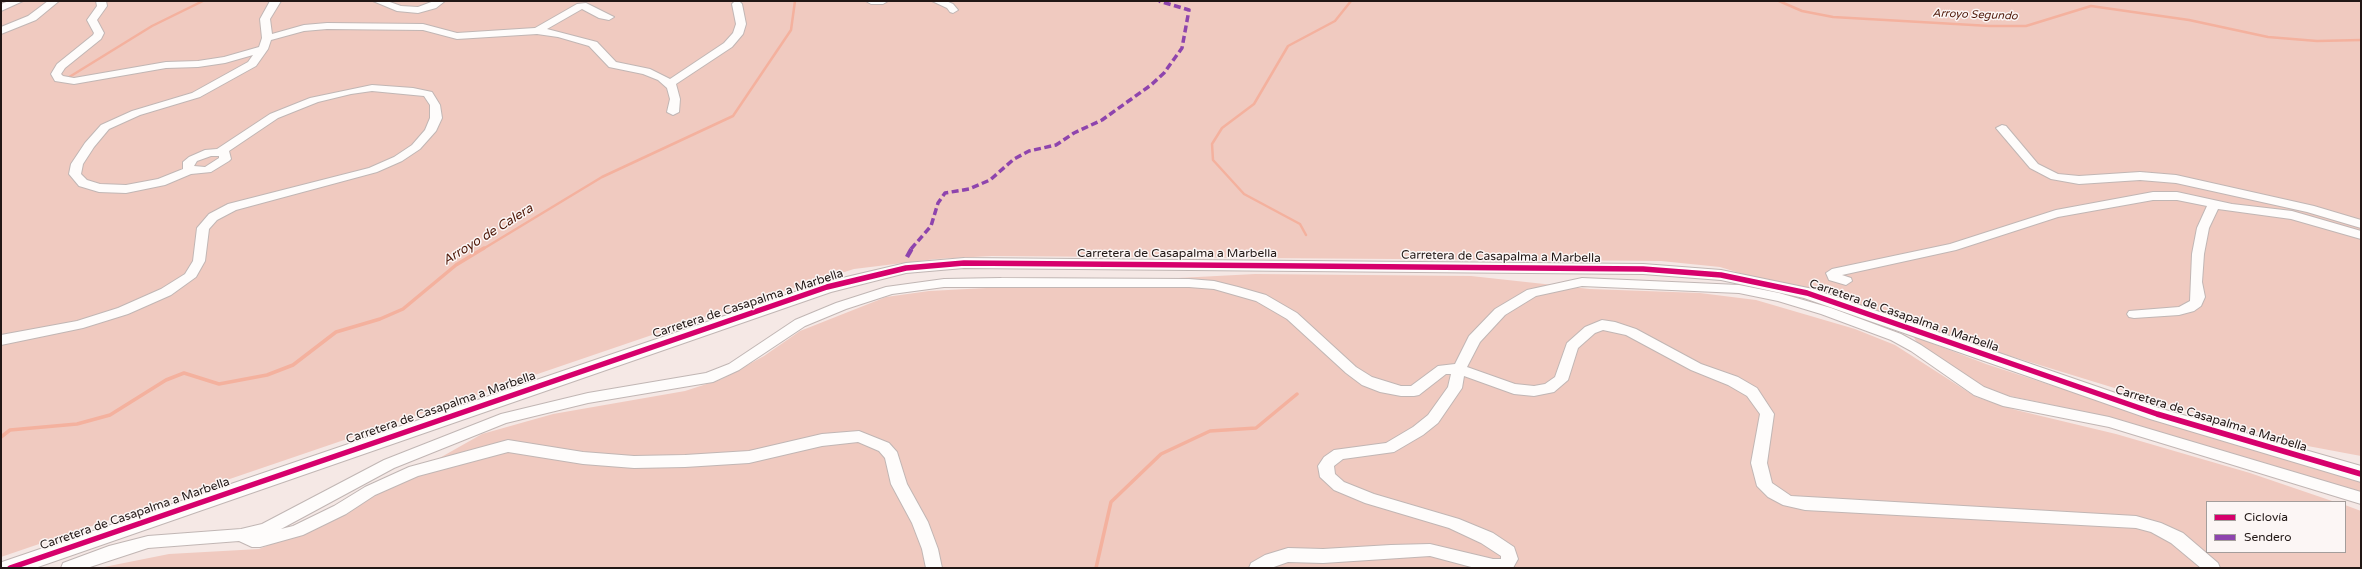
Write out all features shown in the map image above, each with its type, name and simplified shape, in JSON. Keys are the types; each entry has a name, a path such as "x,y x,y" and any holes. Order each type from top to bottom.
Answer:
{"main road":[{"name":"Carretera de Casapalma a Marbella","path":"10,568 819,290 906,268 964,263 1643,269 1721,275 1807,293 2150,412 2361,474"}],"street":[{"path":"1,8 18,1"},
{"path":"1,31 37,14 54,1"},
{"path":"101,1 102,6 92,20 99,33 97,37 61,66 56,74 59,79 74,81 166,65 198,64 225,60 263,49"},
{"path":"190,170 188,165 192,159 210,152 224,153 225,159 218,165 200,171 190,170 161,182 126,189 99,188 83,183 75,174 77,164 89,145 105,127 119,119 196,95 252,64 263,49 267,38 265,19 271,6 276,1"},
{"path":"378,1 400,10 418,10 433,6 440,1"},
{"path":"871,1 883,1"},
{"path":"937,1 950,6 953,10"},
{"path":"537,31 584,3 609,17"},
{"path":"669,83 676,81 728,45 738,34 741,24 737,4"},
{"path":"267,38 316,27 423,27 457,36 537,31 581,39 593,44 602,51 609,62 613,65 646,71 669,83 672,87 675,99 673,112"},
{"path":"1,340 78,326 124,311 166,292 190,277 199,261 200,238 203,228 213,217 232,207 373,170 398,159 416,147 430,131 436,118 435,105 428,94 413,91 372,88 351,91 314,100 274,116 220,152"},
{"path":"2002,128 2034,166 2055,176 2078,180 2140,176 2176,179 2310,208 2361,224"},
{"path":"1846,281 1834,277 1832,273 1952,247 2056,214 2152,196 2177,196 2215,204 2292,215 2361,235"},
{"path":"2134,314 2179,311 2189,308 2196,303 2198,297 2196,282 2198,254 2203,228 2215,204"},
{"path":"1256,568 1271,560 1288,555 1323,556 1430,550 1498,567 1509,562 1508,552 1487,538 1453,524 1370,499 1339,486 1328,477 1326,472 1329,461 1339,454 1389,448 1418,431 1433,419 1454,388 1459,369 1474,339 1500,312 1532,293 1582,282 1740,289 1826,311 1896,337 1916,348 1979,391 2008,402 2109,422 2361,498"},
{"path":"69,568 108,553 148,542 241,535 265,530 389,464 501,419 532,410 588,398 708,378 734,367 800,323 841,306 891,290 944,283 1189,283 1214,285 1261,298 1292,316 1351,370 1367,381 1385,388 1414,391 1443,369 1459,369 1514,389 1534,390 1549,388 1561,380 1572,346 1590,330 1602,325 1615,327 1631,332 1696,366 1733,381 1752,392 1760,402 1766,414 1759,463 1765,486 1773,494 1788,501 1805,504 2136,522 2155,527 2177,538 2212,568"},
{"path":"241,535 252,541 260,541 297,531 340,510 370,491 414,471 508,446 583,458 634,462 685,461 749,457 822,440 859,436 884,447 892,456 899,484 920,522 930,549 934,568"},
{"path":"2335,467 2361,467"}],"shaded area":[{"path":"1,1 2361,1 2361,456 2297,444 1720,267 1661,261 992,256 936,259 854,269 737,306 1,557"},
{"path":"1255,274 1471,276 1590,289 1700,293 1756,300 1855,329 1895,345 1976,397 2016,410 2116,434 2250,473 2332,501 2206,501 2206,553 2346,553 2346,505 2361,511 2361,568 99,568 169,554 259,549 330,520 482,434 553,414 685,391 722,379 764,356 800,331 886,297 929,291"},
{"path":"1913,336 1986,364 2188,430 2361,482 2361,493 2110,417 2000,394 1972,381 1918,344"}],"waterway":[{"path":"66,79 152,26 203,1"},
{"name":"Arroyo de Calera","path":"483,249 602,177 733,116 791,30 795,1"},
{"name":"Arroyo Segundo","path":"1306,235 1300,224 1244,194 1213,160 1212,144 1222,128 1254,104 1288,46 1335,21 1351,1"},
{"name":"Arroyo Segundo","path":"1779,1 1802,11 1833,17 1990,26 2026,26 2091,6 2189,20 2268,37 2317,41 2361,40"},
{"name":"Arroyo de Calera","path":"1,437 10,430 77,424 110,415 166,380 184,373 219,384 267,375 293,365 336,332 380,319 403,309 456,265 484,248"},
{"name":"Arroyo Segundo","path":"1096,568 1111,502 1161,454 1210,431 1256,428 1297,394"}],"marked path":[{"path":"907,257 912,247 931,226 938,203 945,193 969,189 990,180 1008,166 1014,159 1029,151 1056,145 1074,133 1102,120 1151,85 1164,73 1182,48 1189,10 1159,1"}],"cycle path":[{"path":"10,568 827,287 906,268 964,263 1643,269 1721,275 1807,293 2157,414 2361,474"}]}
